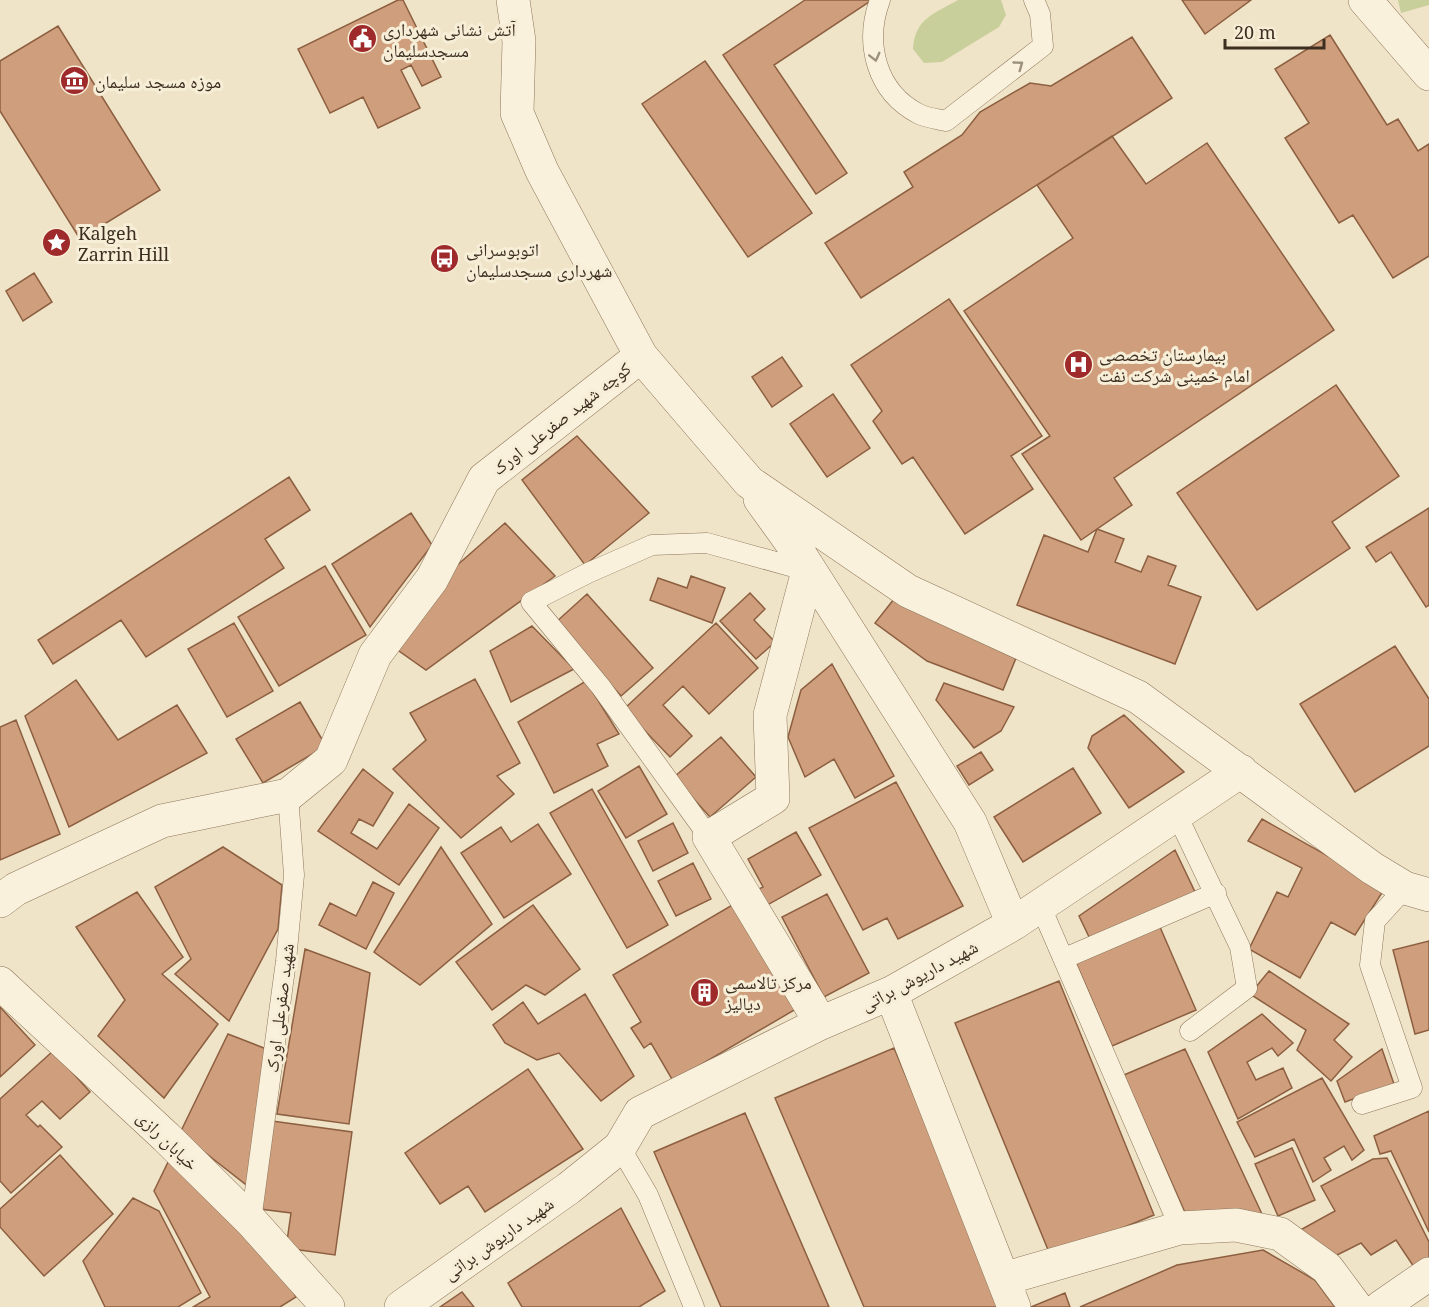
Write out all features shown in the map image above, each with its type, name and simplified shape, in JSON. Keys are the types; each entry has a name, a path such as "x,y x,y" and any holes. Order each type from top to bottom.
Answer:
{"street":[{"path":"513,0 519,41 517,112 542,171 641,356 749,482 804,564 970,822 1013,924"},
{"path":"1365,0 1429,74"},
{"name":"کوچه شهید صفرعلی اورک","path":"0,901 16,889 162,821 288,795 331,760 375,655 432,579 484,479 641,356"},
{"path":"749,482 908,591 1138,697 1372,868 1417,891"},
{"path":"804,564 770,715 773,798 709,837 821,1023"},
{"name":"شهید داریوش براتی","path":"401,1307 569,1188 620,1147 640,1113 821,1023 891,993 1013,924 1240,771"},
{"name":"خیابان رازی","path":"0,983 166,1137 251,1221 328,1307"},
{"path":"891,993 1008,1293 1180,1228 1236,1225 1280,1234 1327,1268 1356,1307"},
{"path":"1381,1307 1429,1274"}],"lane":[{"path":"880,0 874,15 871,44 879,73 896,97 920,115 946,121 1043,46 1040,14 1034,0"},
{"path":"709,837 601,687 531,602 588,573 652,545 707,543 804,564"},
{"name":"شهید صفرعلی اورک","path":"251,1221 286,961 294,875 288,795"},
{"path":"1176,813 1216,893 1240,948 1247,988 1190,1031"},
{"path":"1362,1104 1412,1089 1370,965 1375,921 1417,891"},
{"path":"1065,958 1216,893"},
{"path":"1040,905 1065,958 1180,1228"},
{"path":"620,1147 648,1196 694,1307"}],"green space":[{"path":"958,0 1001,0 1006,15 999,27 942,62 924,63 913,49 918,30 927,18"},
{"path":"1398,0 1429,0 1429,5 1401,13"}],"building":[{"path":"398,0 403,0 441,77 422,86 411,65 401,70 420,108 378,128 363,97 330,113 298,49"},
{"path":"805,0 872,0 774,65 847,173 816,194 723,55"},
{"path":"1182,0 1251,0 1205,34"},
{"path":"58,26 160,190 80,239 0,111 0,61"},
{"path":"1330,35 1387,125 1398,119 1418,151 1429,144 1429,256 1393,278 1353,215 1339,223 1285,138 1309,123 1275,69"},
{"path":"1132,37 1172,98 861,298 825,243 913,187 904,172 962,135 980,112 1030,83 1051,86"},
{"path":"705,61 812,213 748,257 642,104"},
{"path":"1112,136 1146,184 1207,143 1334,330 1114,478 1132,505 1081,540 1022,454 1050,436 964,311 1073,238 1037,185"},
{"path":"34,273 52,302 23,321 6,291"},
{"path":"949,299 1042,436 1011,456 1033,489 965,534 913,457 902,464 873,421 882,411 851,365"},
{"path":"782,357 802,386 772,407 752,377"},
{"path":"1336,385 1399,476 1332,522 1350,548 1257,610 1177,493"},
{"path":"833,394 870,448 827,477 790,424"},
{"path":"577,436 649,513 585,565 522,480"},
{"path":"289,477 310,510 265,539 284,568 146,657 121,620 53,664 38,640"},
{"path":"1429,508 1429,605 1426,607 1391,552 1376,562 1366,547"},
{"path":"411,513 432,545 370,627 332,564"},
{"path":"505,523 555,576 426,670 392,646 454,568"},
{"path":"1097,529 1124,539 1115,562 1141,572 1148,556 1176,566 1168,585 1201,597 1175,664 1017,605 1044,535 1088,552"},
{"path":"325,566 366,635 279,686 238,617"},
{"path":"691,576 725,588 712,623 650,600 658,578 687,588"},
{"path":"750,593 765,609 754,620 775,642 756,659 720,621"},
{"path":"587,594 653,668 621,696 555,623"},
{"path":"894,599 1016,658 1003,690 927,661 875,623"},
{"path":"234,623 273,691 227,717 188,649"},
{"path":"716,623 758,668 709,714 683,686 663,705 692,736 670,757 624,709"},
{"path":"532,626 574,669 511,702 490,651"},
{"path":"1395,646 1429,699 1429,746 1355,792 1300,704"},
{"path":"832,664 894,776 855,798 834,759 805,777 788,737 801,690"},
{"path":"475,679 520,763 497,776 514,794 461,838 393,769 426,740 410,713"},
{"path":"76,680 118,740 177,705 207,753 69,827 25,716"},
{"path":"586,681 619,734 597,744 608,766 554,793 518,722"},
{"path":"944,683 1014,707 1001,731 974,748 936,700"},
{"path":"300,702 326,746 263,783 236,739"},
{"path":"1124,715 1184,772 1129,808 1088,748 1092,736"},
{"path":"16,720 60,834 0,860 0,727"},
{"path":"721,737 756,777 710,817 674,777"},
{"path":"981,752 993,770 969,785 957,766"},
{"path":"639,766 667,814 626,838 598,791"},
{"path":"1073,768 1101,813 1023,862 994,817"},
{"path":"363,769 393,793 373,826 359,819 351,833 377,849 409,804 439,828 399,885 318,831"},
{"path":"896,782 963,906 898,939 887,918 863,930 809,828"},
{"path":"592,789 668,925 627,948 550,813"},
{"path":"1262,819 1385,888 1355,935 1331,922 1300,978 1249,949 1277,892 1288,897 1302,868 1248,841"},
{"path":"673,823 688,853 653,871 638,841"},
{"path":"538,824 571,874 504,918 461,853 501,827 511,842"},
{"path":"796,832 821,875 762,908 753,892 763,887 748,859"},
{"path":"223,847 282,885 278,929 229,1021 175,974 191,959 155,887"},
{"path":"441,847 492,924 420,985 374,952"},
{"path":"1175,850 1196,894 1091,941 1079,916"},
{"path":"693,863 711,899 676,916 658,881"},
{"path":"373,882 394,893 366,949 319,925 330,903 356,916"},
{"path":"137,892 183,957 162,974 218,1024 164,1098 98,1036 125,1000 76,927"},
{"path":"827,894 869,973 824,997 782,917"},
{"name":"مرکز تالاسمی دیالیز","path":"734,904 796,1009 673,1081 651,1043 644,1048 631,1028 641,1022 613,975"},
{"path":"533,905 580,969 545,995 526,985 492,1010 456,962"},
{"path":"1160,927 1196,1010 1112,1046 1076,963"},
{"path":"1429,941 1429,1030 1415,1034 1393,950"},
{"path":"305,949 370,973 349,1124 277,1114"},
{"path":"1269,971 1349,1024 1334,1040 1352,1057 1331,1081 1297,1050 1306,1030 1250,994"},
{"path":"1059,981 1154,1215 1051,1257 955,1023"},
{"path":"585,994 634,1076 601,1101 559,1053 537,1060 505,1043 493,1025 523,1002 538,1024"},
{"path":"0,1007 35,1045 0,1077"},
{"path":"1262,1014 1293,1043 1278,1056 1272,1048 1247,1062 1256,1080 1283,1068 1292,1088 1238,1119 1208,1052"},
{"path":"228,1034 269,1050 249,1187 180,1133"},
{"path":"894,1048 1003,1307 864,1307 775,1098"},
{"path":"1185,1049 1262,1214 1187,1217 1124,1075"},
{"path":"1382,1049 1394,1084 1345,1102 1337,1081"},
{"path":"53,1051 90,1092 60,1119 42,1101 26,1115 38,1127 40,1125 62,1147 11,1193 0,1181 0,1099"},
{"path":"528,1069 583,1149 485,1212 468,1186 440,1204 405,1153"},
{"path":"1322,1078 1364,1150 1352,1160 1344,1146 1324,1158 1331,1170 1313,1182 1294,1139 1255,1157 1237,1122"},
{"path":"1429,1111 1429,1232 1391,1151 1380,1154 1374,1136"},
{"path":"745,1113 829,1307 721,1307 654,1152"},
{"path":"272,1121 352,1132 335,1255 286,1248 291,1213 260,1209"},
{"path":"1292,1148 1315,1200 1278,1216 1255,1164"},
{"path":"60,1155 113,1214 44,1276 0,1227 0,1209"},
{"path":"170,1158 281,1269 296,1297 280,1307 193,1307 210,1297 154,1191"},
{"path":"1387,1158 1429,1242 1429,1258 1414,1267 1396,1240 1371,1255 1361,1243 1325,1261 1295,1233 1335,1211 1321,1186 1373,1159"},
{"path":"133,1198 159,1211 201,1293 178,1307 105,1307 83,1261"},
{"path":"621,1208 665,1291 639,1307 522,1307 508,1283"},
{"path":"1263,1250 1315,1280 1335,1307 1080,1307 1177,1265"},
{"path":"462,1292 474,1307 440,1307"},
{"path":"1065,1293 1070,1307 1031,1307"}],"place":[{"name":"آتش نشانی شهرداری مسجدسلیمان","path":"362,39"},
{"name":"موزه مسجد سلیمان","path":"74,81"},
{"name":"Kalgeh Zarrin Hill","path":"57,243"},
{"name":"اتوبوسرانی شهرداری مسجدسلیمان","path":"445,259"},
{"name":"بیمارستان تخصصی امام خمینی شرکت نفت","path":"1078,364"},
{"name":"مرکز تالاسمی دیالیز","path":"704,992"}]}
